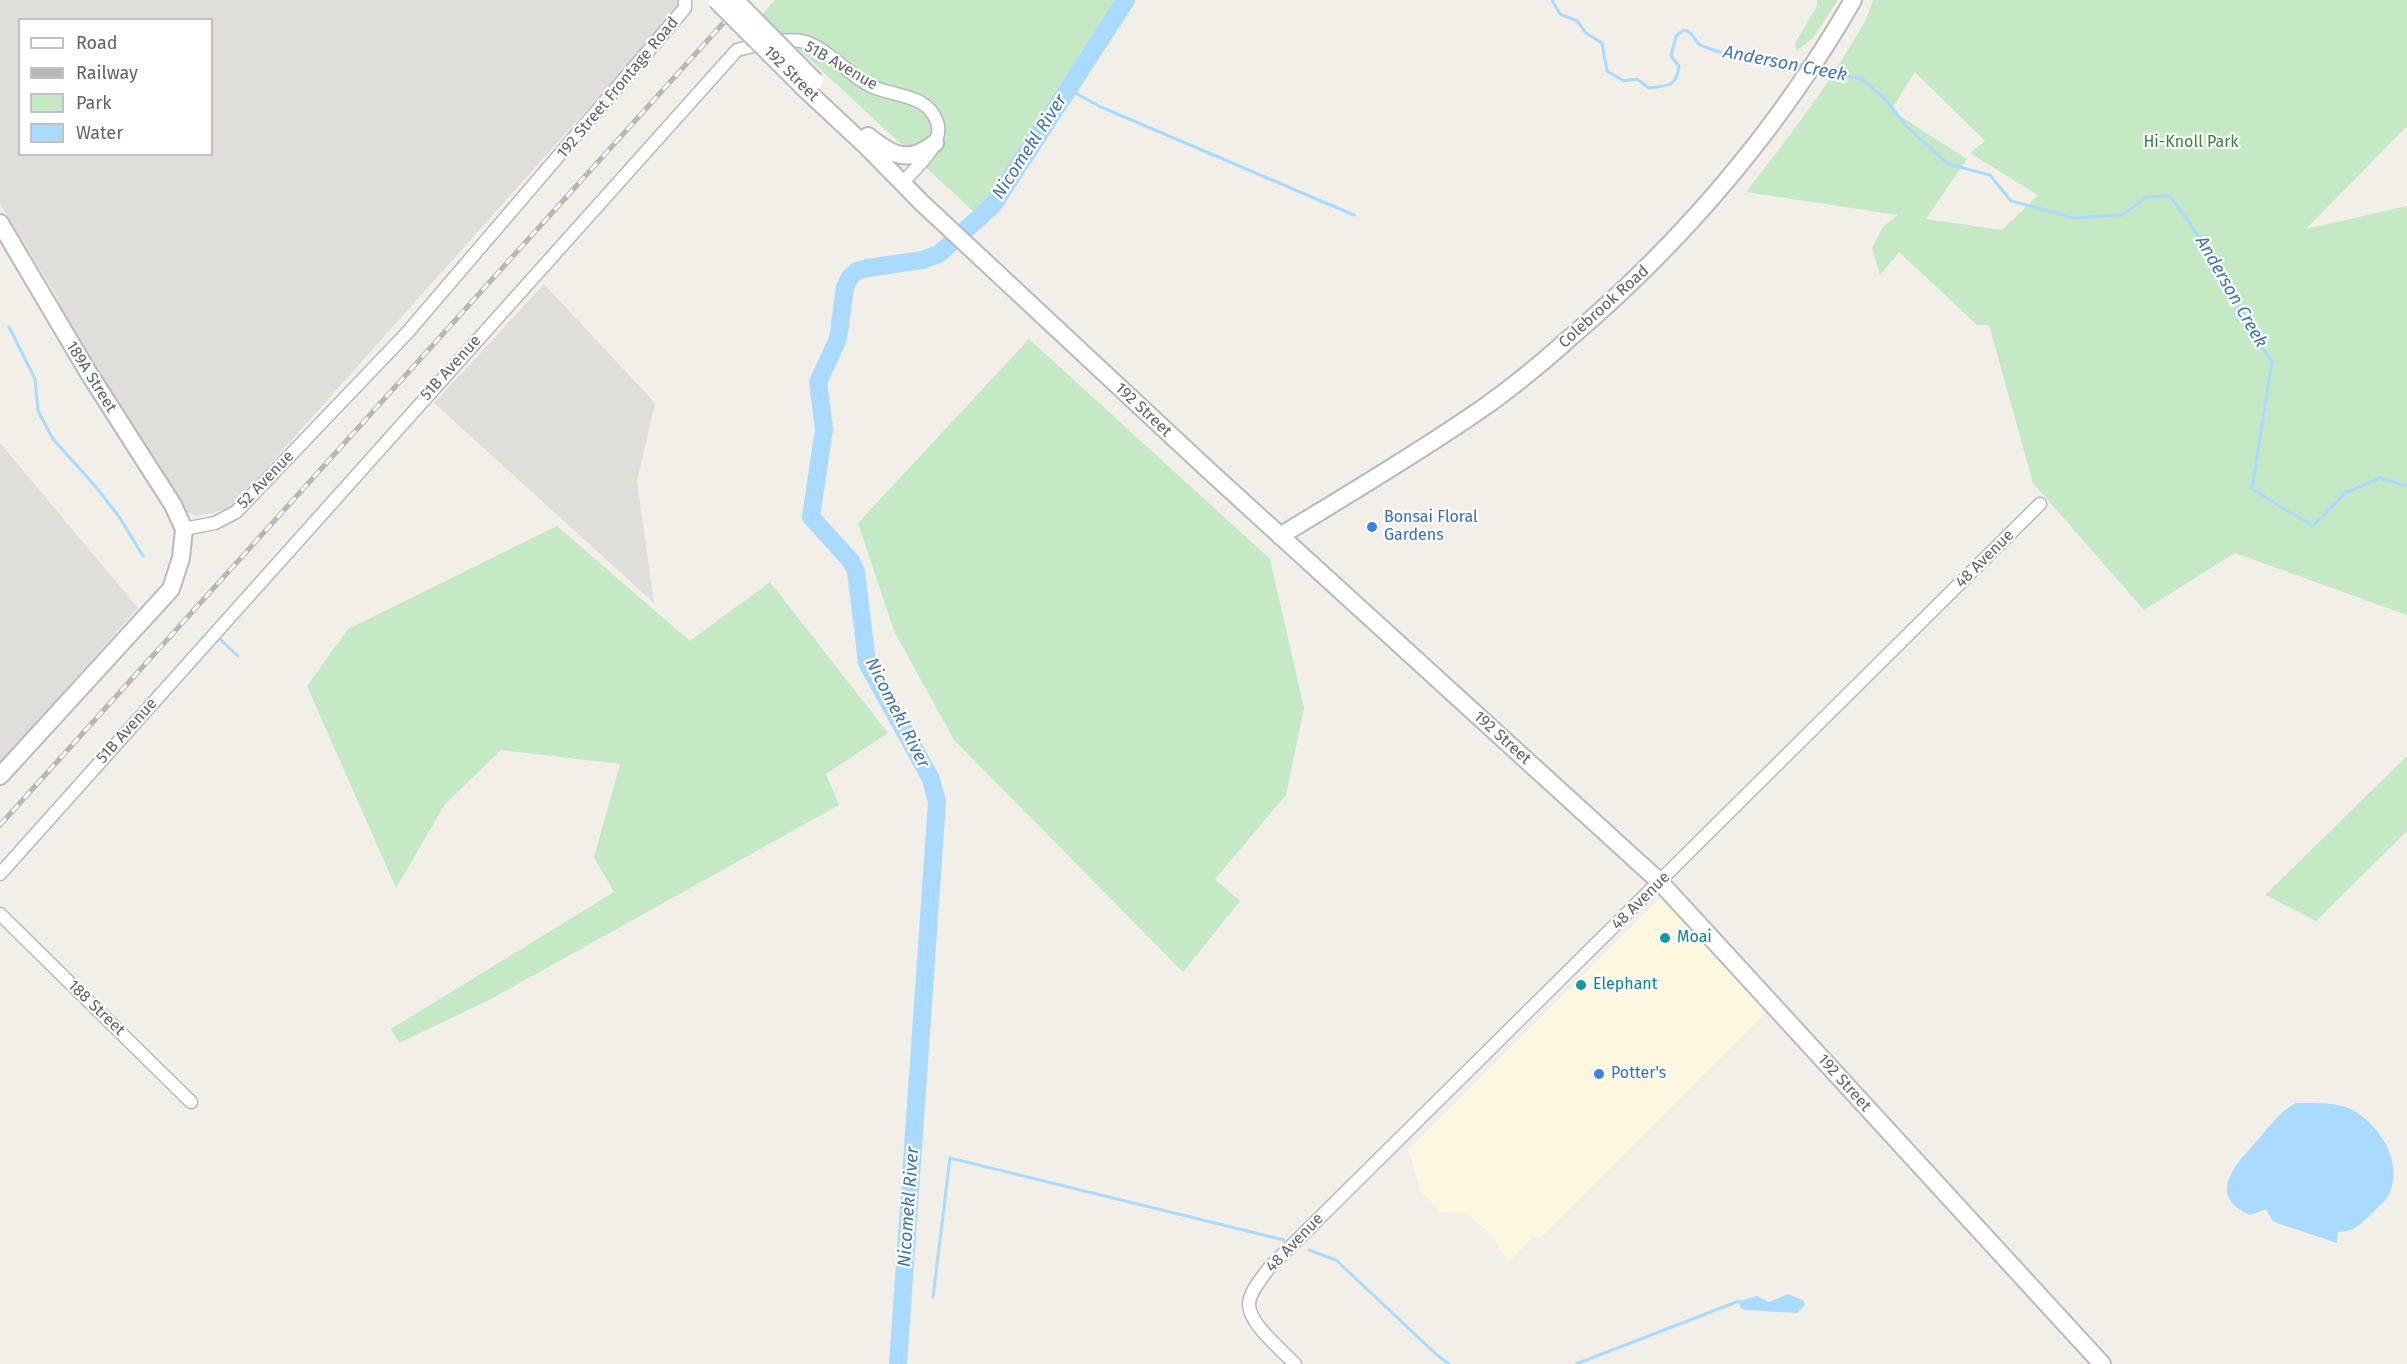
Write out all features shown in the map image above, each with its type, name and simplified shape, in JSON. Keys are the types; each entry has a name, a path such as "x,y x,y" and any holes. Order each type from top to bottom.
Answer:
{"main road":[{"name":"192 Street","path":"716,0 836,107 867,147"},
{"name":"192 Street","path":"735,0 867,147 922,203 1280,536 1660,882 2102,1364"},
{"name":"Colebrook Road","path":"1280,536 1481,410 1605,308 1690,224 1753,147 1853,0"},
{"path":"836,107 864,134 884,149 903,157 918,155 935,143"},
{"name":"189A Street","path":"0,224 88,372 173,505 184,530"},
{"path":"0,776 171,590 181,558 184,530"}],"street":[{"name":"192 Street Frontage Road","path":"545,174 685,8 685,0"},
{"name":"51B Avenue","path":"0,874 737,50 778,42 801,41 809,44 870,86 920,101 930,108 938,123 938,137 935,143"},
{"path":"902,183 935,143"},
{"name":"52 Avenue","path":"184,530 215,523 236,512 407,333 545,174"},
{"name":"48 Avenue","path":"1295,1364 1252,1318 1249,1304 1256,1286 1269,1268 2040,504"},
{"name":"188 Street","path":"0,914 191,1102"}],"shaded area":[{"path":"0,0 678,0 674,12 230,509 196,516 185,511 174,489 117,407 61,315 57,297 0,204"},
{"path":"544,284 655,403 637,481 654,603 434,403"},
{"path":"0,443 138,608 0,763"},
{"path":"1660,899 1769,1009 1540,1238 1532,1237 1509,1262 1491,1235 1468,1213 1440,1212 1420,1190 1409,1150"}],"green space":[{"path":"775,0 1129,0 1076,75 1011,179 996,195 974,212 762,15"},
{"path":"1817,0 1838,0 1813,38 1796,51 1795,43 1817,6"},
{"name":"Hi-Knoll Park","path":"1873,0 2407,0 2407,126 2306,229 2407,206 2407,615 2235,553 2144,610 2033,483 1989,325 1977,325 1899,252 1880,275 1872,248 1883,227 1898,215 1746,192 1819,95 1855,39","holes":["1915,72 1985,141 1970,153 2038,195 2002,230 1926,219 1967,159 1891,110"]},
{"path":"1029,339 1270,559 1304,708 1286,795 1215,879 1240,901 1183,972 954,740 894,631 858,523"},
{"path":"557,526 690,641 770,582 888,733 826,774 839,805 491,999 399,1043 391,1029 614,892 594,857 620,764 501,750 445,804 396,888 307,686 348,629"},
{"path":"2407,756 2407,831 2316,921 2265,895"}],"water":[{"path":"2295,1103 2334,1104 2346,1107 2368,1121 2377,1131 2390,1154 2393,1180 2389,1195 2357,1227 2349,1231 2338,1232 2337,1243 2277,1223 2272,1220 2266,1209 2250,1215 2229,1199 2227,1190 2233,1170 2274,1121"},
{"path":"1788,1294 1804,1301 1805,1305 1797,1313 1745,1310 1740,1307 1739,1301 1757,1296 1769,1302"}],"waterway":[{"name":"Nicomekl River","path":"898,1364 937,802 931,779 867,663 856,571 851,561 811,517 824,429 818,382 838,339 845,287 850,277 857,271 868,268 922,260 939,254 993,205 1126,0"},
{"name":"Anderson Creek","path":"1552,0 1560,14 1577,21 1586,33 1602,43 1607,71 1624,81 1637,79 1649,88 1666,86 1676,78 1679,66 1671,56 1676,36 1684,30 1690,32 1700,45 1733,56 1806,66"},
{"name":"Anderson Creek","path":"1818,69 1862,79 1885,99 1908,128 1948,164 1990,175 2011,201 2075,218 2122,215 2147,197 2170,196 2216,260 2256,340 2272,361 2252,489 2313,526 2345,493 2380,478 2407,486"},
{"path":"1068,89 1101,107 1354,215"},
{"path":"9,327 35,379 38,411 53,439 120,518 143,556"},
{"path":"221,640 238,656"},
{"path":"933,1297 950,1158 1284,1240"},
{"path":"1309,1250 1336,1260 1449,1364"},
{"path":"1576,1364 1739,1301"}],"railway":[{"path":"0,825 744,0"}],"place":[{"name":"Bonsai Floral Gardens","path":"1372,527"},
{"name":"Moai","path":"1665,938"},
{"name":"Elephant","path":"1581,985"},
{"name":"Potter's","path":"1599,1074"}]}
